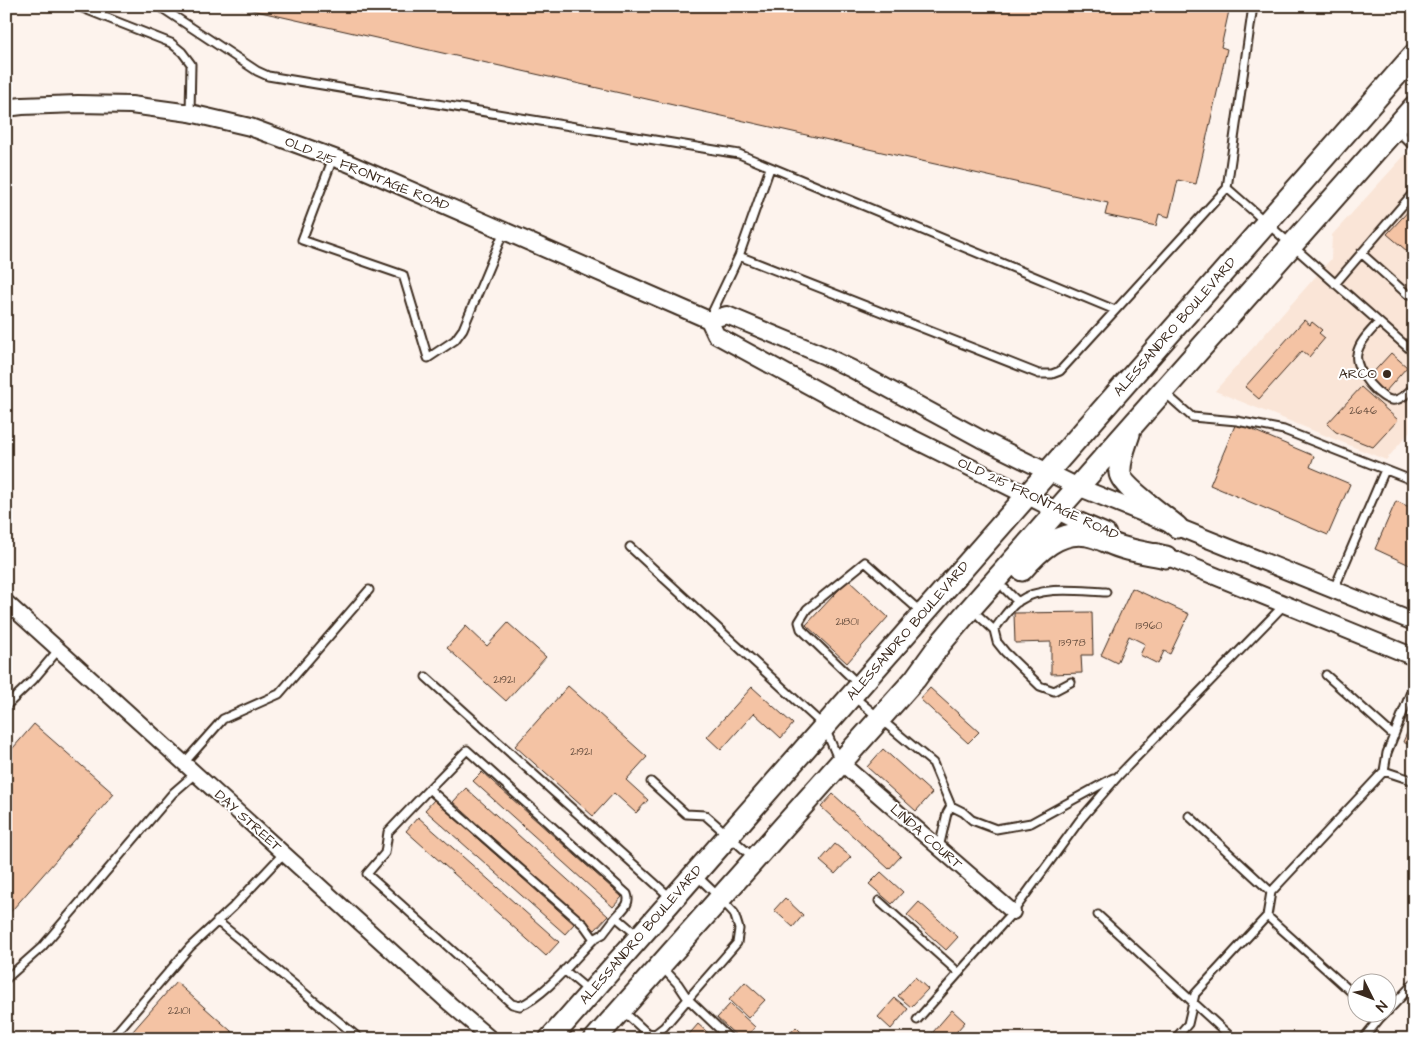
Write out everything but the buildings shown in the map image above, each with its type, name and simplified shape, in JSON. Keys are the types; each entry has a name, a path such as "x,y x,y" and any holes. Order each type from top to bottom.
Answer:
{"main road":[{"name":"ALESSANDRO BOULEVARD","path":"550,1039 1414,56"},
{"path":"595,1039 915,678 941,642 1078,486 1414,107"},
{"path":"1130,427 1120,462 1120,475 1136,494 1177,527"},
{"path":"915,678 987,623 1011,595 1040,551 1053,541 1068,536 1086,534 1122,548 1166,557"}],"street":[{"name":"OLD 215 FRONTAGE ROAD","path":"6,108 69,104 131,105 190,113 250,127 333,158 709,320 727,315 823,355 981,439 1078,486 1414,622"},
{"name":"OLD 215 FRONTAGE ROAD","path":"709,320 716,335 839,402 1057,511 1284,605 1414,656"},
{"name":"DAY STREET","path":"6,602 491,1039"},
{"name":"LINDA COURT","path":"840,762 1013,912"}],"lane":[{"path":"76,6 171,44 182,52 191,64 190,113"},
{"path":"159,6 257,71 268,76 738,154 1115,310"},
{"path":"739,256 1039,374 1052,374 1060,371 1226,188 1253,6"},
{"path":"1395,128 1414,147"},
{"path":"333,158 302,240 403,275 428,358 455,340 463,329 504,231"},
{"path":"709,320 739,256 770,168"},
{"path":"1226,188 1414,353"},
{"path":"1335,284 1414,192"},
{"path":"1361,253 1407,294 1414,294"},
{"path":"1378,322 1356,354 1356,364 1361,374 1368,383 1389,400 1394,401 1404,396 1414,387"},
{"path":"1162,391 1192,416 1237,421 1284,430 1414,481"},
{"path":"1334,590 1385,470"},
{"path":"630,547 824,726 840,762"},
{"path":"923,614 865,562 807,609 799,622 801,629 879,718 932,763 951,806 963,812 972,820 996,829 1031,823 1120,774"},
{"path":"184,763 223,719 279,694 368,590"},
{"path":"1011,595 1030,595 1066,590 1106,592"},
{"path":"917,1020 1013,912 1080,820 1120,774 1284,605"},
{"path":"987,623 997,642 1005,652 1040,686 1054,691 1070,682"},
{"path":"6,706 33,680 59,649"},
{"path":"1326,675 1394,736"},
{"path":"426,677 672,899"},
{"path":"1175,1039 1188,1024 1195,994 1267,916 1271,892 1384,770 1388,753 1414,684"},
{"path":"467,750 627,894 628,904 616,917 603,934 594,938 531,1002 520,1006 512,1004 367,874 385,853 388,832 467,750"},
{"path":"1384,770 1414,781"},
{"path":"6,979 42,947 173,793 196,773"},
{"path":"651,782 686,814 705,815 754,859"},
{"path":"429,789 584,926 594,938"},
{"path":"939,848 947,813 951,806"},
{"path":"1189,816 1271,892"},
{"path":"110,1039 190,947 284,854"},
{"path":"621,1009 647,1033 655,1034 737,943 739,929 734,913 694,874"},
{"path":"879,901 959,972"},
{"path":"1098,915 1233,1039"},
{"path":"1267,916 1348,989"},
{"path":"616,917 639,937"},
{"path":"217,921 360,1039"},
{"path":"660,965 678,984 688,999 730,1039"},
{"path":"564,970 591,992"},
{"path":"1398,1000 1414,983"},
{"path":"1362,1039 1378,1022"}],"shaded area":[{"path":"1414,145 1414,427 1386,460 1215,391 1331,259 1332,235"}],"place":[{"name":"ARCO","path":"1387,374"}]}
